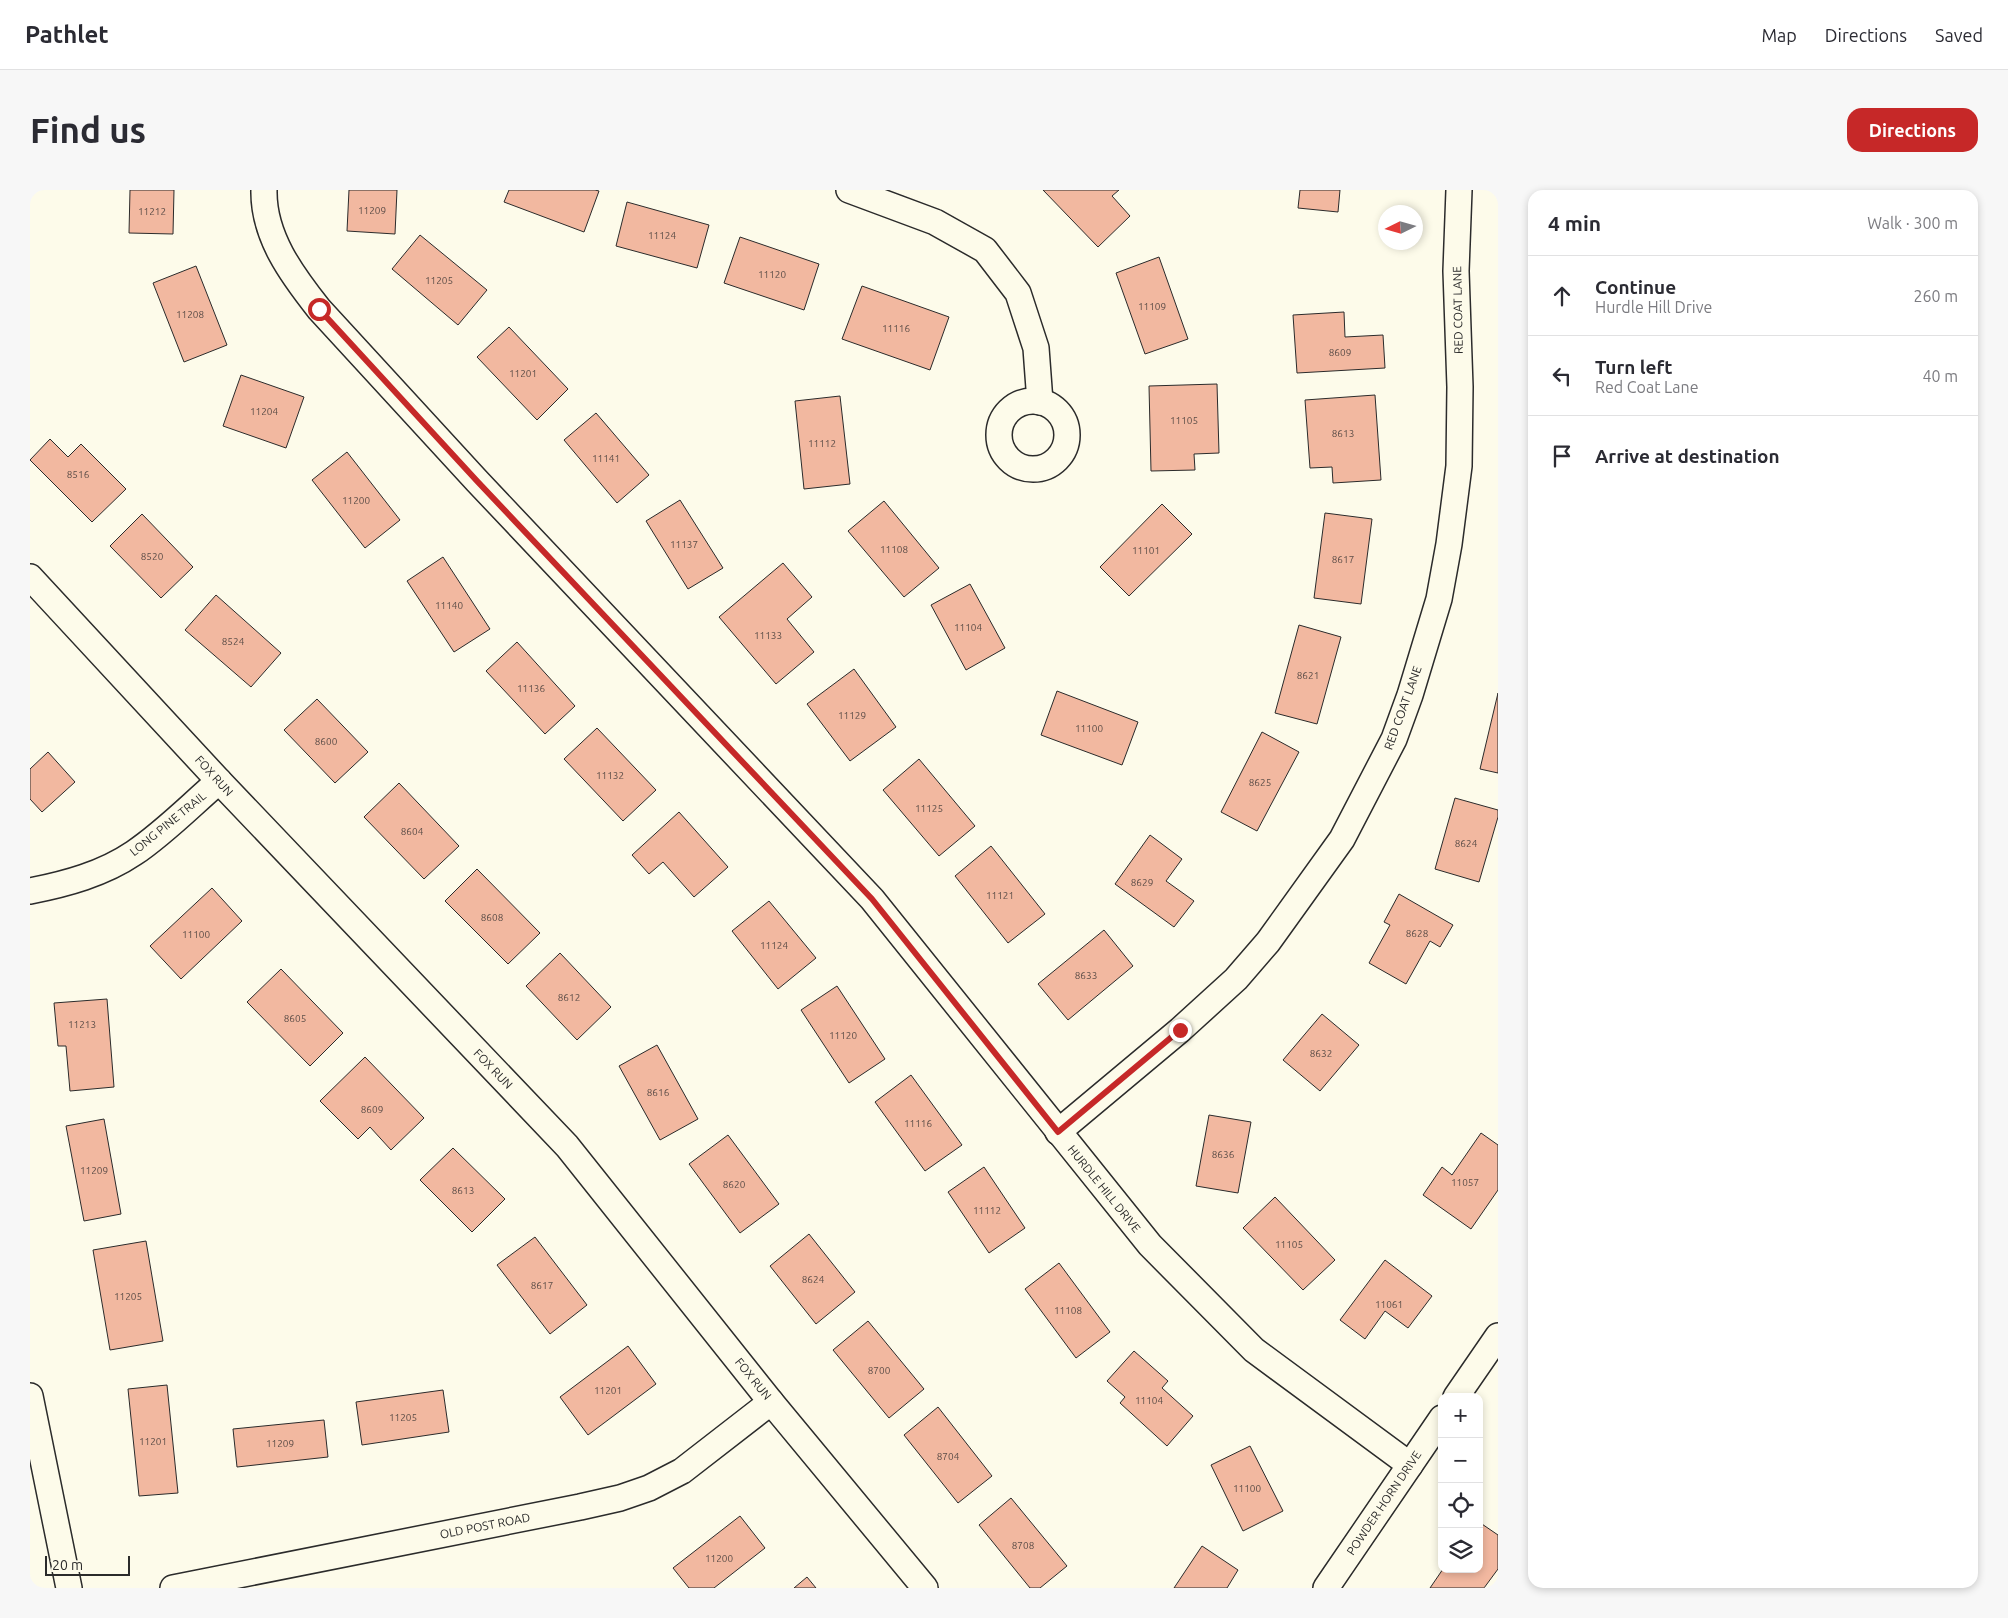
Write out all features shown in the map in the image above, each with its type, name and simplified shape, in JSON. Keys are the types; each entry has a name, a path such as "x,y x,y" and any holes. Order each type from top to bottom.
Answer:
{"street":[{"name":"HURDLE HILL DRIVE","path":"264,190 268,222 277,247 296,279 319,309 484,488 872,899 1150,1245 1254,1350 1410,1465"},
{"path":"849,190 934,222 985,250 1018,293 1036,348 1040,402"},
{"name":"RED COAT LANE","path":"1058,1132 1180,1030 1236,979 1268,942 1342,839 1394,739 1410,695 1439,599 1458,476 1460,388 1456,271 1459,190"},
{"name":"FOX RUN","path":"30,578 218,781 567,1146 771,1402 925,1588"},
{"name":"LONG PINE TRAIL","path":"30,891 73,882 134,853 218,781"},
{"path":"1459,1393 1498,1336"},
{"path":"30,1396 69,1588"},
{"name":"OLD POST ROAD","path":"173,1588 620,1498 649,1488 682,1471 771,1402"},
{"name":"POWDER HORN DRIVE","path":"1326,1588 1438,1424"}],"building":[{"path":"130,190 174,190 173,234 129,233"},
{"path":"349,190 397,190 395,234 347,231"},
{"path":"509,190 599,191 584,232 504,202"},
{"path":"1043,190 1119,190 1112,196 1130,216 1098,247"},
{"path":"1300,190 1340,190 1338,212 1298,208"},
{"path":"627,202 709,225 697,268 616,246"},
{"path":"420,235 487,290 458,325 392,269"},
{"path":"740,237 819,264 804,310 724,283"},
{"path":"1159,257 1188,339 1145,354 1116,273"},
{"path":"196,266 227,345 184,362 153,283"},
{"path":"862,286 949,317 930,370 842,339"},
{"path":"1344,312 1345,337 1383,335 1385,368 1297,373 1293,315"},
{"path":"509,327 568,389 537,420 477,357"},
{"path":"241,375 304,397 286,448 223,426"},
{"path":"1217,384 1219,453 1194,454 1195,470 1151,471 1149,386"},
{"path":"1375,395 1381,480 1333,483 1332,467 1310,468 1305,400"},
{"path":"840,396 850,484 804,489 795,401"},
{"path":"596,413 649,475 617,503 564,440"},
{"path":"50,439 68,457 81,444 126,489 92,522 30,460"},
{"path":"347,452 400,520 365,548 312,480"},
{"path":"680,500 723,568 688,589 646,521"},
{"path":"884,501 939,568 904,597 848,531"},
{"path":"1162,504 1192,534 1129,596 1100,567"},
{"path":"1325,513 1372,519 1361,604 1314,598"},
{"path":"142,514 193,567 161,598 110,546"},
{"path":"443,557 490,629 454,652 407,581"},
{"path":"783,563 812,597 787,619 814,652 776,684 719,617"},
{"path":"970,584 1005,648 966,670 931,605"},
{"path":"216,595 281,653 251,687 185,630"},
{"path":"1299,625 1341,637 1317,724 1275,713"},
{"path":"517,642 575,706 545,734 486,671"},
{"path":"854,669 896,727 850,761 807,704"},
{"path":"1057,691 1138,722 1122,765 1041,735"},
{"path":"1498,693 1498,773 1480,769"},
{"path":"317,699 368,752 335,783 284,730"},
{"path":"597,728 656,790 623,821 564,759"},
{"path":"1262,732 1299,752 1257,831 1221,812"},
{"path":"48,752 75,782 42,812 30,799 30,769"},
{"path":"919,759 975,826 939,856 883,790"},
{"path":"399,783 459,846 424,879 364,817"},
{"path":"1455,798 1498,810 1498,817 1479,882 1435,869"},
{"path":"679,812 728,867 694,897 663,862 649,874 632,855"},
{"path":"1150,835 1182,859 1166,881 1194,901 1174,927 1115,884"},
{"path":"991,846 1045,914 1008,943 955,876"},
{"path":"477,869 540,933 508,964 445,901"},
{"path":"212,888 242,921 181,979 150,946"},
{"path":"1399,894 1453,925 1440,947 1430,941 1406,984 1369,963 1390,925 1384,922"},
{"path":"769,901 816,958 778,989 732,931"},
{"path":"1104,930 1133,966 1068,1020 1038,984"},
{"path":"560,953 611,1007 577,1040 526,986"},
{"path":"281,969 343,1033 310,1066 247,1002"},
{"path":"837,986 885,1059 849,1083 801,1010"},
{"path":"107,999 114,1087 70,1091 66,1046 58,1046 54,1003"},
{"path":"1322,1014 1359,1045 1320,1091 1283,1060"},
{"path":"657,1045 698,1119 660,1140 619,1066"},
{"path":"365,1057 424,1118 391,1150 370,1127 358,1139 320,1101"},
{"path":"911,1075 962,1145 925,1171 875,1102"},
{"path":"1209,1115 1251,1122 1238,1193 1196,1186"},
{"path":"104,1119 121,1214 84,1221 66,1126"},
{"path":"1481,1133 1498,1145 1498,1190 1471,1229 1423,1195 1442,1167 1452,1175"},
{"path":"728,1135 779,1204 740,1233 689,1164"},
{"path":"453,1148 505,1199 472,1232 420,1180"},
{"path":"984,1167 1025,1228 989,1253 948,1192"},
{"path":"1275,1197 1335,1260 1303,1290 1243,1228"},
{"path":"809,1234 855,1292 816,1324 770,1266"},
{"path":"535,1237 587,1305 550,1334 497,1265"},
{"path":"146,1241 163,1341 110,1350 93,1250"},
{"path":"1385,1260 1432,1296 1408,1328 1385,1311 1365,1339 1340,1320"},
{"path":"1059,1263 1110,1332 1076,1358 1025,1289"},
{"path":"868,1321 924,1389 889,1418 833,1350"},
{"path":"628,1346 656,1384 588,1435 560,1397"},
{"path":"1134,1351 1168,1381 1162,1388 1193,1416 1167,1446 1120,1403 1125,1397 1107,1381"},
{"path":"167,1385 178,1493 139,1496 128,1389"},
{"path":"443,1390 449,1432 362,1445 356,1402"},
{"path":"938,1407 992,1476 958,1503 904,1435"},
{"path":"324,1420 328,1457 237,1467 233,1429"},
{"path":"1250,1446 1283,1511 1243,1531 1211,1465"},
{"path":"1011,1498 1067,1566 1040,1588 1030,1588 979,1525"},
{"path":"740,1516 765,1548 714,1588 689,1588 673,1568"},
{"path":"1483,1525 1498,1535 1498,1569 1484,1588 1430,1588 1440,1573 1483,1573"},
{"path":"1202,1546 1238,1570 1227,1588 1174,1588"},
{"path":"807,1577 816,1588 794,1588"}],"route":[{"path":"319,309 477,481 872,899 1058,1132 1180,1030"}]}
